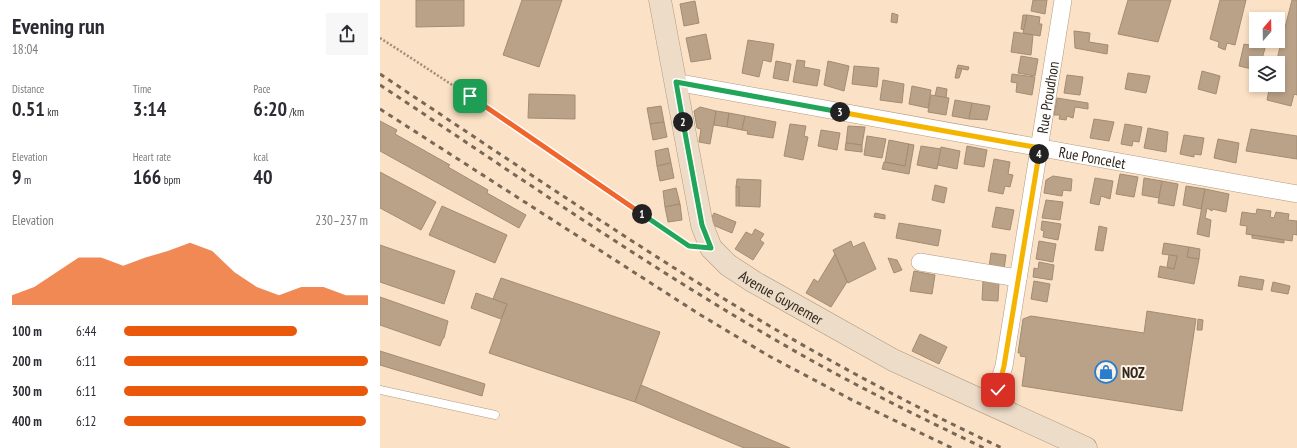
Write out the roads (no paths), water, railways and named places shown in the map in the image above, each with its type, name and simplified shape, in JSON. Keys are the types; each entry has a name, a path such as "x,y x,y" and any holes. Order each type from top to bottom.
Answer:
{"main road":[{"name":"Avenue Guynemer","path":"660,0 702,225 711,248 728,264 754,282 886,356 1086,448"}],"street":[{"name":"Rue Proudhon","path":"992,406 1004,366 1063,0"},
{"name":"Rue Poncelet","path":"676,82 1297,194"},
{"path":"920,262 1018,278"}],"lane":[{"path":"380,390 495,415"}],"railway":[{"path":"380,74 679,271 757,319 919,408 1002,448"},
{"path":"380,85 627,249 728,312 855,384 984,448"},
{"path":"380,109 699,314 769,356 854,401 952,448"}],"place":[{"name":"NOZ","path":"1106,372"}]}
